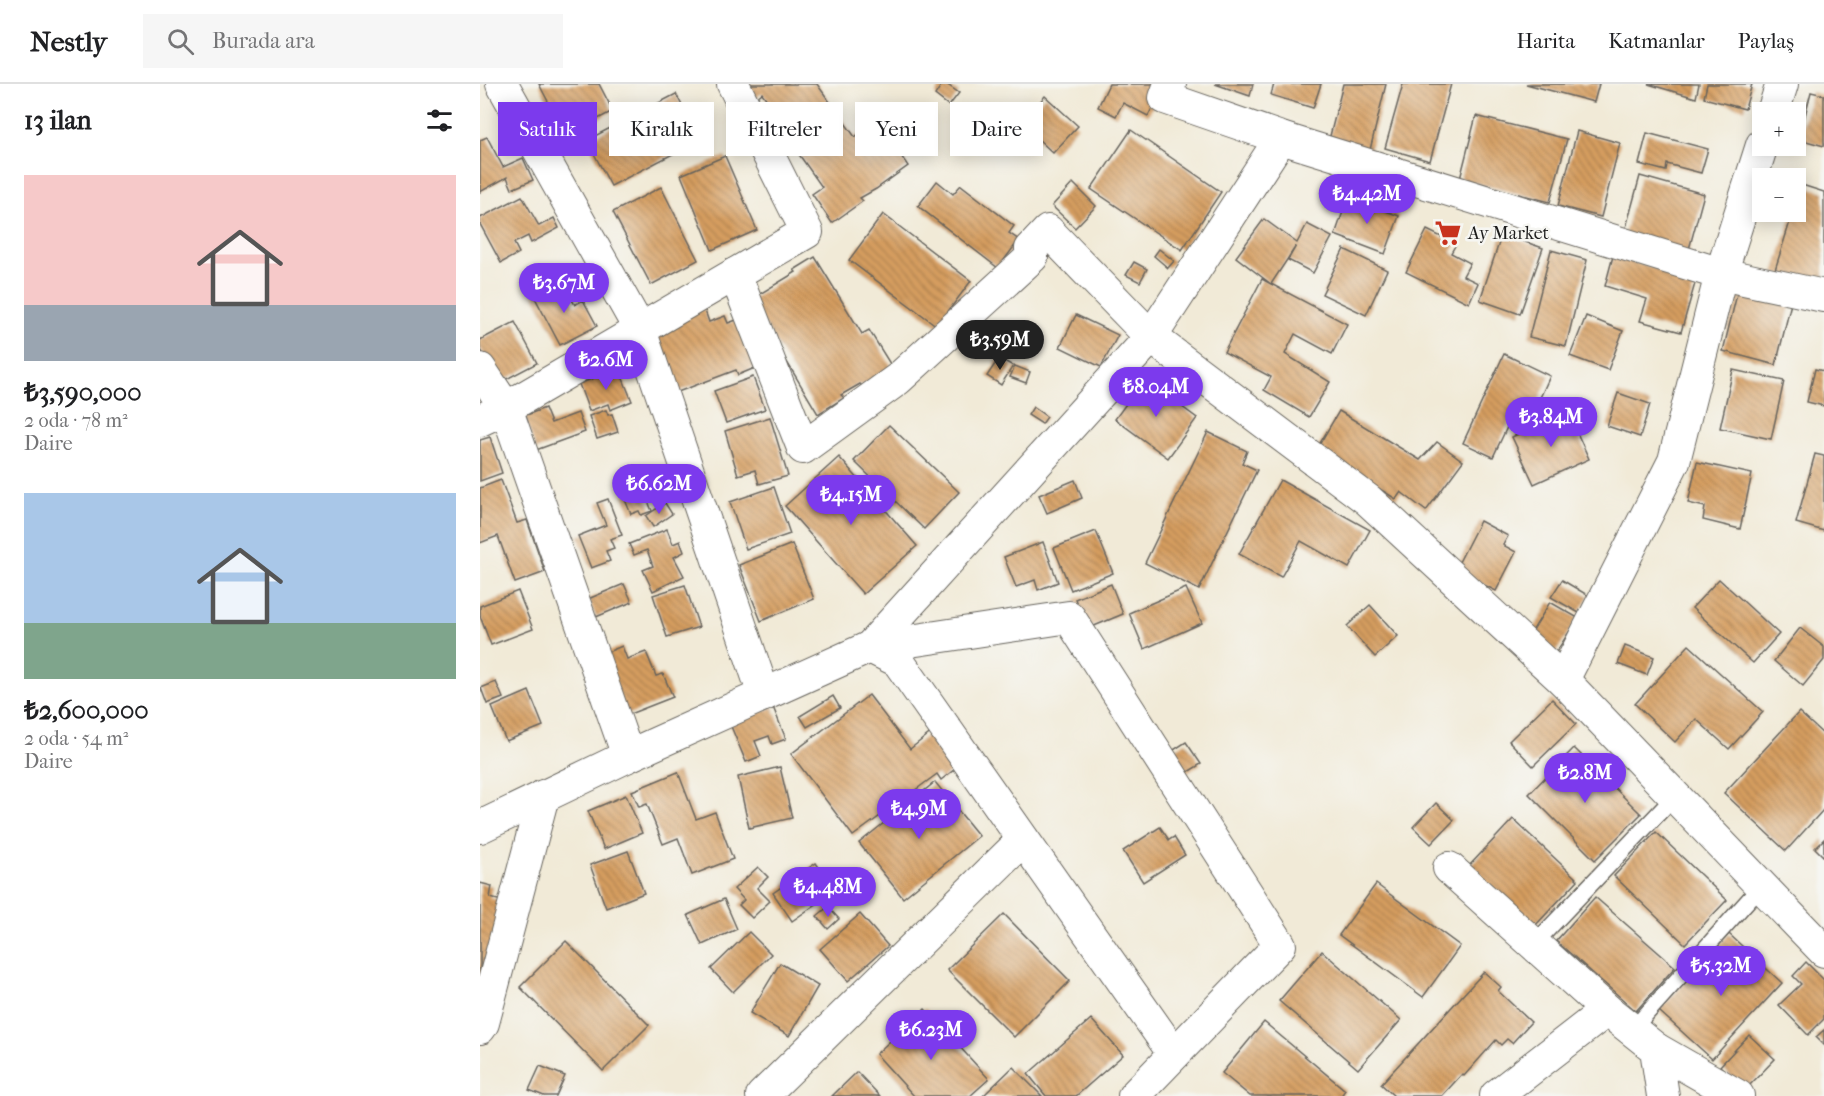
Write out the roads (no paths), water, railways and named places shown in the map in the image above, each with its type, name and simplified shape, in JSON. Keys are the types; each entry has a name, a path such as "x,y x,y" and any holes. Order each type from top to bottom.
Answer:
{"street":[{"path":"502,84 640,330 764,695"},
{"path":"493,414 807,232 733,84"},
{"path":"1170,84 1165,98 1281,138 1721,274 1824,296"},
{"path":"1776,102 1782,84"},
{"path":"870,647 1151,337 1281,138"},
{"path":"1563,680 1674,461 1721,274 1759,156"},
{"path":"735,274 803,448 898,379 1032,257 1031,249 1048,231 1151,337 1368,500 1563,680 1824,951"},
{"path":"480,369 493,414 628,756"},
{"path":"480,827 628,756 870,647 1070,617 1280,945 1134,1096"},
{"path":"870,647 898,661 1174,1054"},
{"path":"480,1028 543,796"},
{"path":"762,1096 1023,840"},
{"path":"1449,868 1607,1010 1644,1039 1738,1096"},
{"path":"1496,1096 1607,1010"},
{"path":"1644,1039 1663,1096"}],"lane":[{"path":"1534,944 1675,796"},
{"path":"1644,1039 1761,886"}],"place":[{"name":"Ay Market","path":"1448,233"}]}
